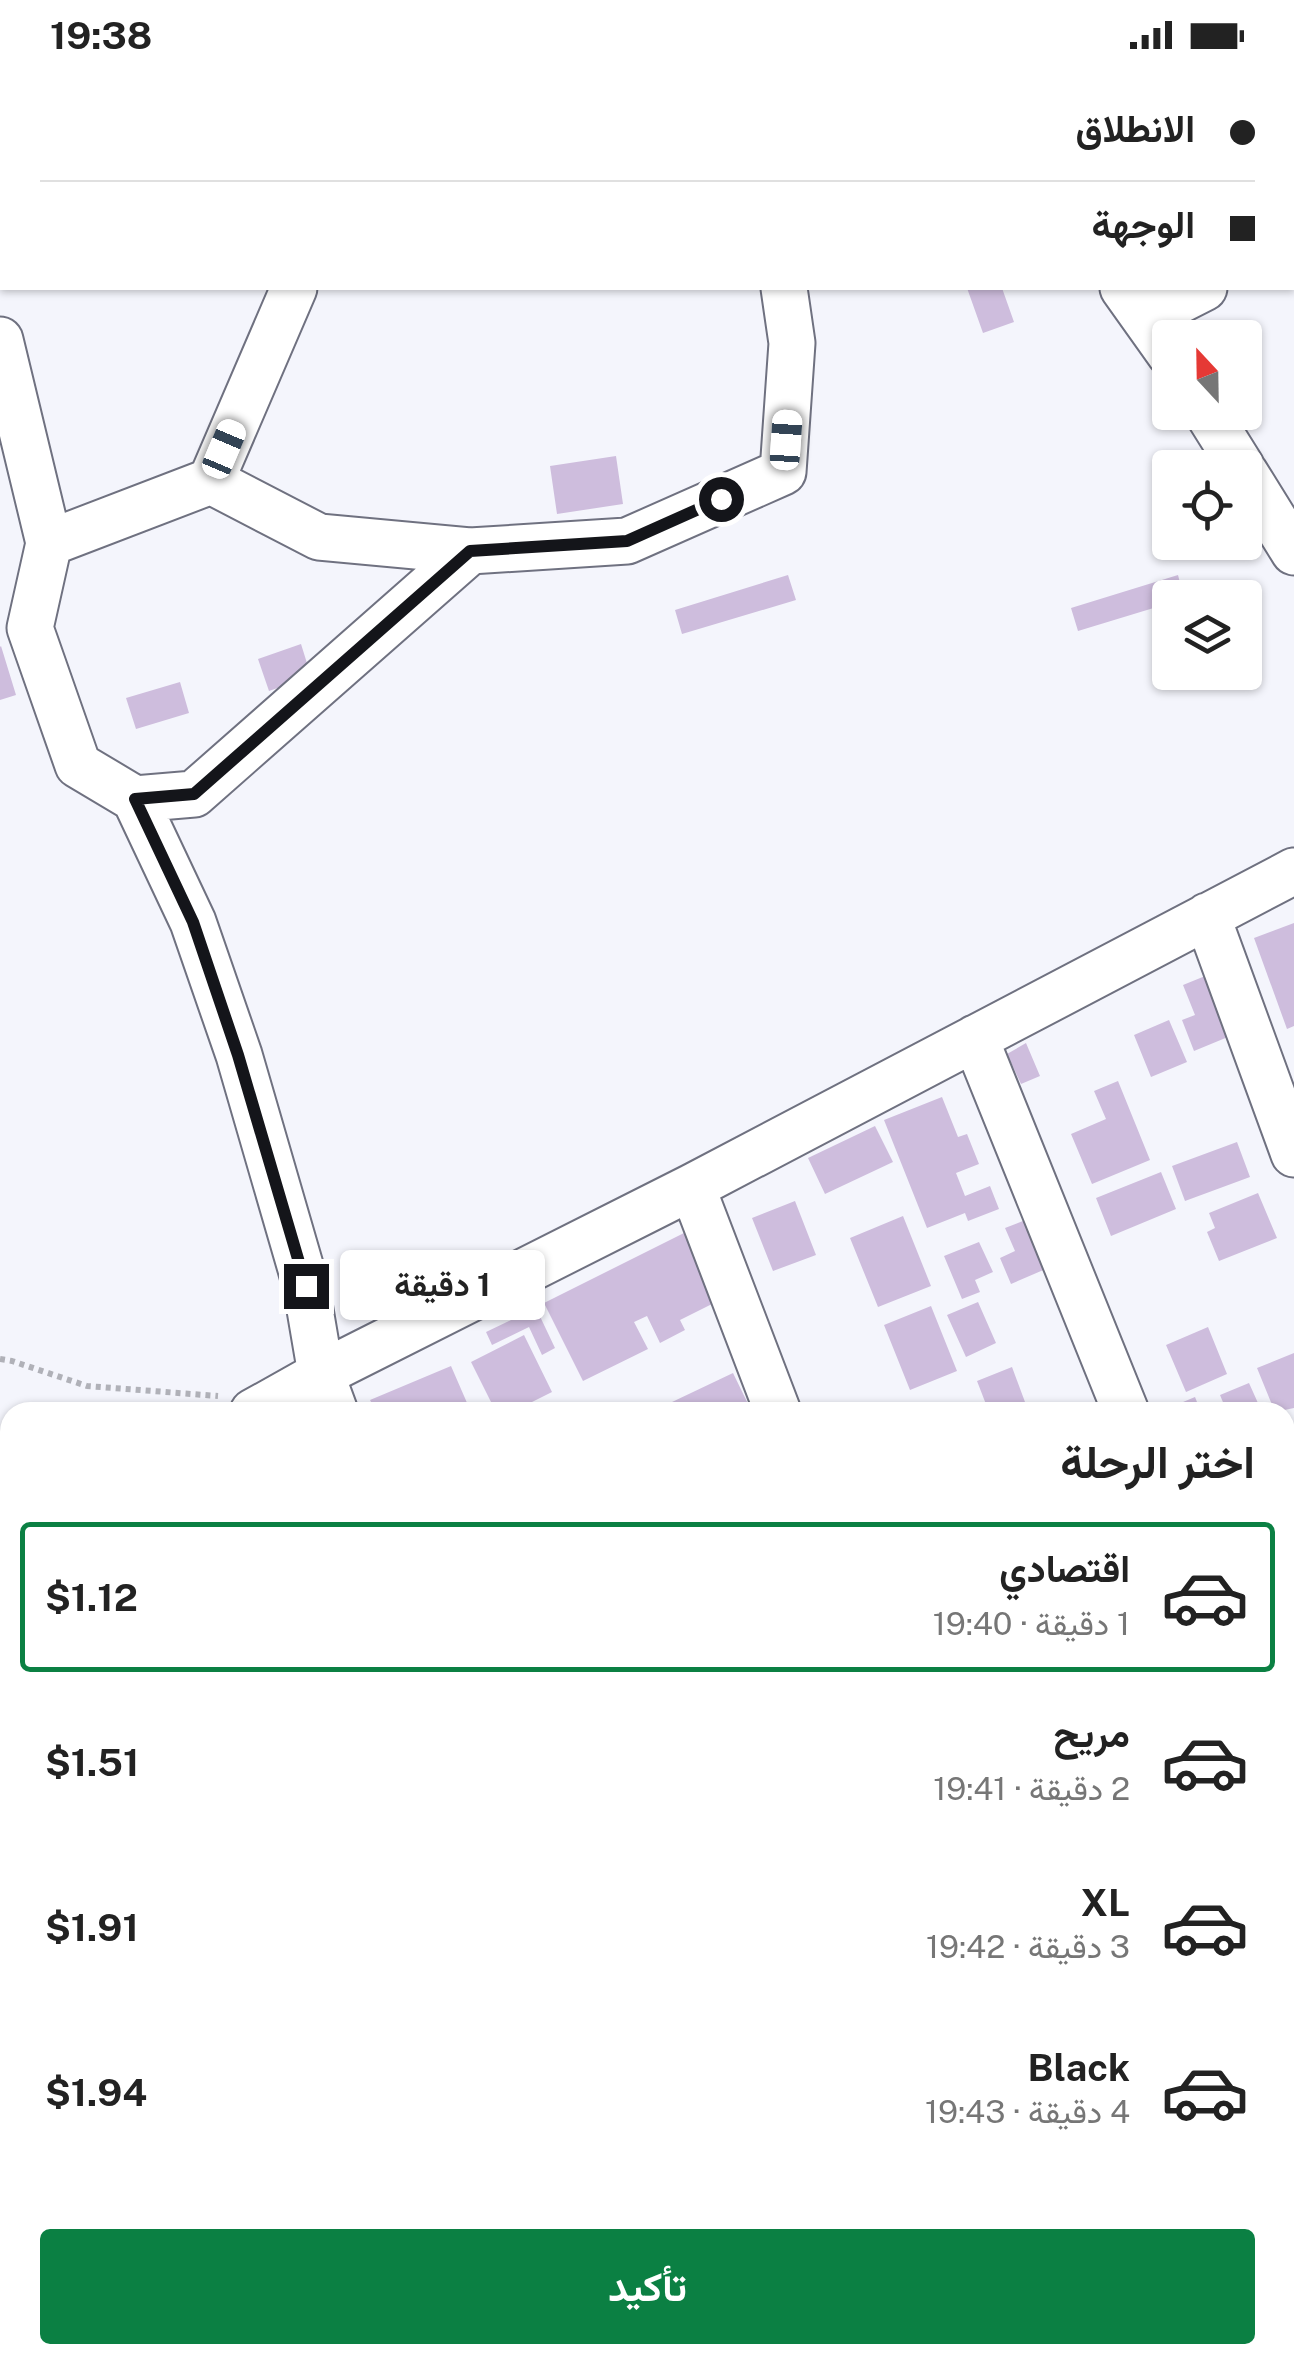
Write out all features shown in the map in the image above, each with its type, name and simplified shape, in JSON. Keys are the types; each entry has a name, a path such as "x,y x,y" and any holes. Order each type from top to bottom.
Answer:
{"street":[{"path":"50,543 211,481 293,290"},
{"path":"211,481 320,537 470,551 627,541 784,472 792,343 784,290"},
{"path":"1147,320 1200,290"},
{"path":"0,340 50,543 30,628 78,764 135,799 193,922 238,1055 306,1286 328,1393"},
{"path":"1262,501 1294,552"},
{"path":"135,799 194,794 470,551"},
{"path":"284,1402 328,1393 692,1187 1294,871"},
{"path":"1207,916 1294,1154"},
{"path":"975,1038 1122,1402"},
{"path":"692,1187 774,1402"}],"path":[{"path":"0,1360 12,1360 87,1386 229,1402"}],"building":[{"path":"968,290 1003,290 1014,322 983,333"},
{"path":"616,456 623,504 557,514 550,466"},
{"path":"788,575 796,600 682,634 675,610"},
{"path":"1152,583 1152,608 1078,631 1071,608"},
{"path":"301,644 311,676 269,691 258,659"},
{"path":"0,647 16,695 0,700"},
{"path":"180,682 189,713 136,729 126,698"},
{"path":"1294,923 1294,1026 1287,1029 1254,938"},
{"path":"1215,972 1240,1032 1194,1051 1182,1020 1195,1015 1183,985"},
{"path":"1169,1020 1187,1062 1151,1077 1134,1035"},
{"path":"1026,1043 1040,1076 1021,1084 1007,1054"},
{"path":"1118,1081 1150,1160 1092,1184 1071,1134 1106,1119 1094,1091"},
{"path":"942,1097 958,1137 967,1134 979,1164 956,1173 965,1196 990,1186 999,1209 968,1221 965,1213 927,1228 884,1120"},
{"path":"875,1126 893,1162 825,1194 808,1158"},
{"path":"1237,1142 1250,1177 1185,1201 1172,1166"},
{"path":"1161,1172 1176,1209 1111,1236 1096,1198"},
{"path":"1258,1193 1277,1238 1219,1261 1207,1232 1215,1228 1209,1213"},
{"path":"795,1201 816,1255 773,1271 752,1218"},
{"path":"903,1216 931,1286 878,1307 850,1238"},
{"path":"1028,1219 1048,1268 1011,1284 1000,1258 1015,1251 1005,1228"},
{"path":"688,1231 722,1299 680,1320 685,1330 660,1343 647,1316 634,1322 648,1349 583,1381 544,1303"},
{"path":"979,1242 993,1272 975,1280 980,1292 962,1299 944,1256"},
{"path":"978,1302 996,1343 966,1357 947,1315"},
{"path":"931,1306 957,1371 910,1390 884,1325"},
{"path":"536,1308 555,1348 542,1355 529,1327 492,1345 486,1332"},
{"path":"1208,1327 1227,1374 1186,1392 1166,1345"},
{"path":"524,1335 552,1392 532,1402 491,1402 471,1362"},
{"path":"1294,1353 1294,1402 1271,1402 1257,1368"},
{"path":"451,1366 467,1402 371,1402"},
{"path":"1012,1367 1025,1402 985,1402 977,1381"},
{"path":"733,1373 747,1402 672,1402"},
{"path":"1249,1383 1258,1402 1223,1402 1220,1395"}],"route":[{"path":"306,1286 238,1055 193,922 135,799 194,794 470,551 627,541 721,499"}]}
